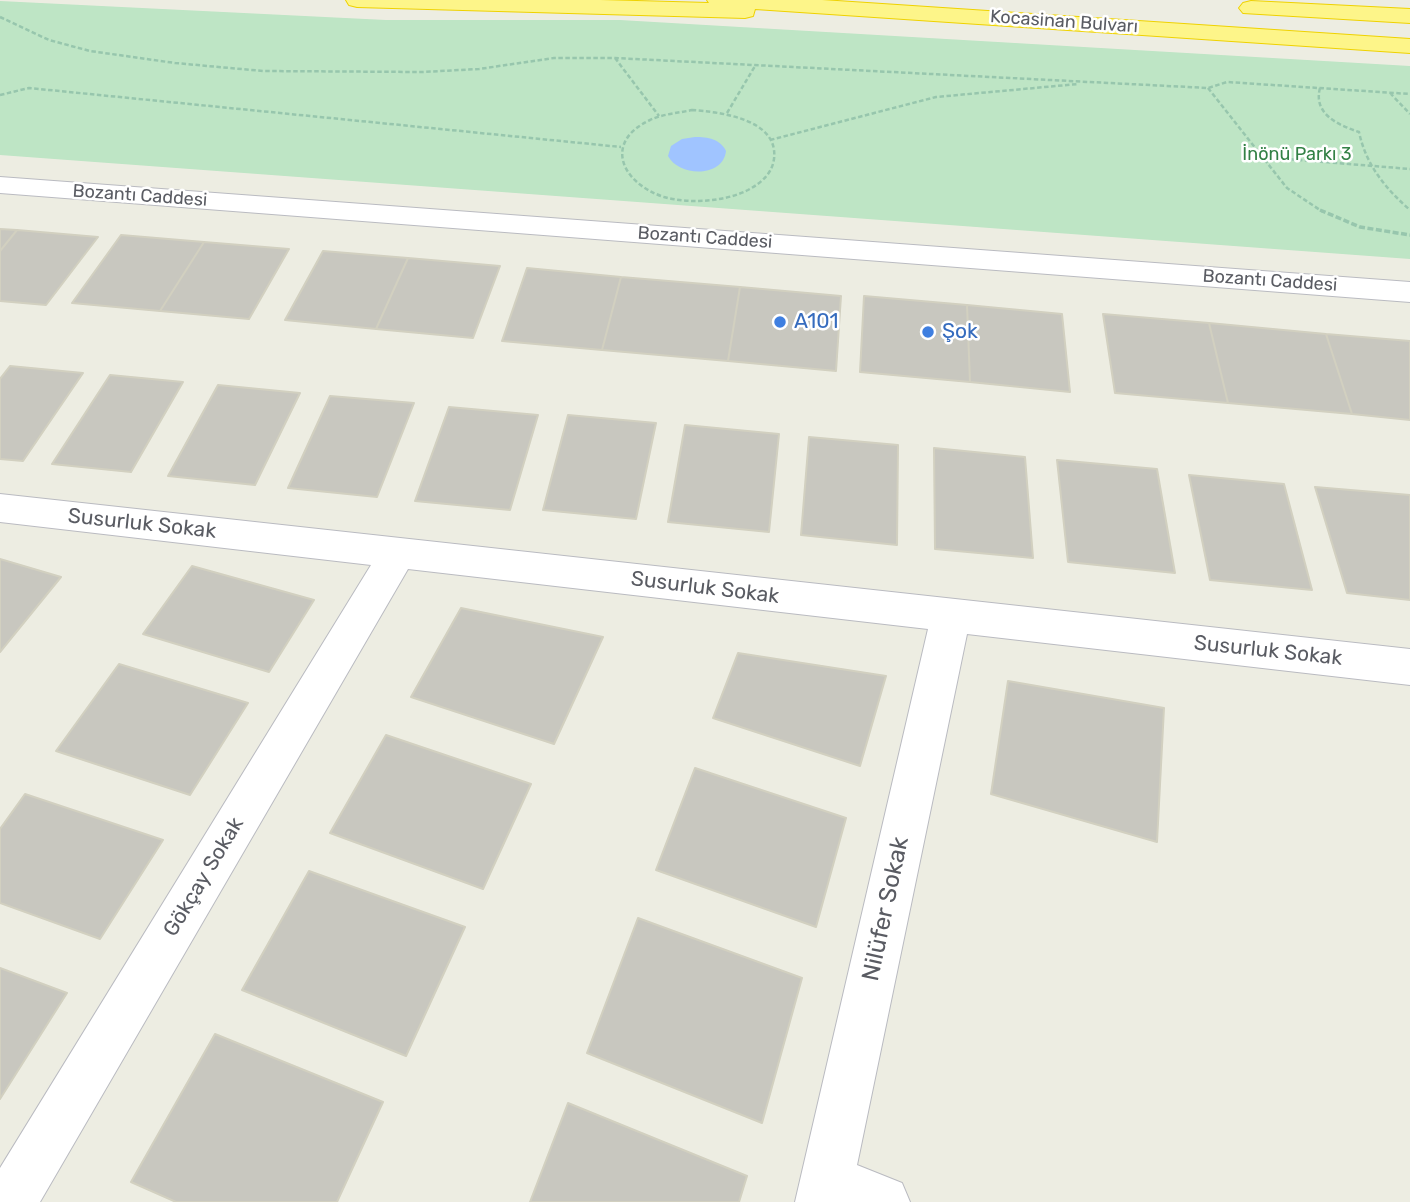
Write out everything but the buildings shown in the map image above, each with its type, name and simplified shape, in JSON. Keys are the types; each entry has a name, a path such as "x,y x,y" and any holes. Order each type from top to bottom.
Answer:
{"highway":[{"path":"357,0 992,17"},
{"name":"Kocasinan Bulvarı","path":"718,0 1410,46"},
{"path":"1288,0 1410,10"},
{"path":"1234,7 1410,16"}],"street":[{"name":"Bozantı Caddesi","path":"0,185 1410,292"},
{"name":"Susurluk Sokak","path":"0,508 1410,667"},
{"name":"Gökçay Sokak","path":"10,1202 398,553"},
{"name":"Nilüfer Sokak","path":"824,1191 951,616"},
{"path":"824,1191 883,1202"}],"path":[{"path":"0,17 49,40 90,51 263,71 422,72 479,69 554,58 615,58 1208,88 1227,82 1410,94"},
{"path":"615,58 659,116"},
{"path":"727,113 755,65"},
{"path":"770,140 936,97 1096,83"},
{"path":"0,95 29,88 621,147"},
{"path":"1208,88 1287,188 1315,209 1369,229 1410,235"},
{"path":"1320,88 1317,100 1320,107 1335,122 1359,132 1370,165 1384,185 1410,210"},
{"path":"1390,93 1410,114"},
{"path":"692,110 727,113 756,126 774,148 773,166 759,183 738,194 702,201 660,196 636,184 622,166 621,147 638,127 659,116 692,110"},
{"path":"1262,157 1410,169"}],"green space":[{"name":"İnönü Parkı 3","path":"0,1 386,20 620,20 1410,66 1410,259 0,155"}],"water":[{"path":"695,137 713,140 723,147 726,151 717,166 700,172 690,171 681,168 668,156 671,146 682,139"}],"place":[{"name":"A101","path":"780,322"},
{"name":"Şok","path":"928,332"}]}
